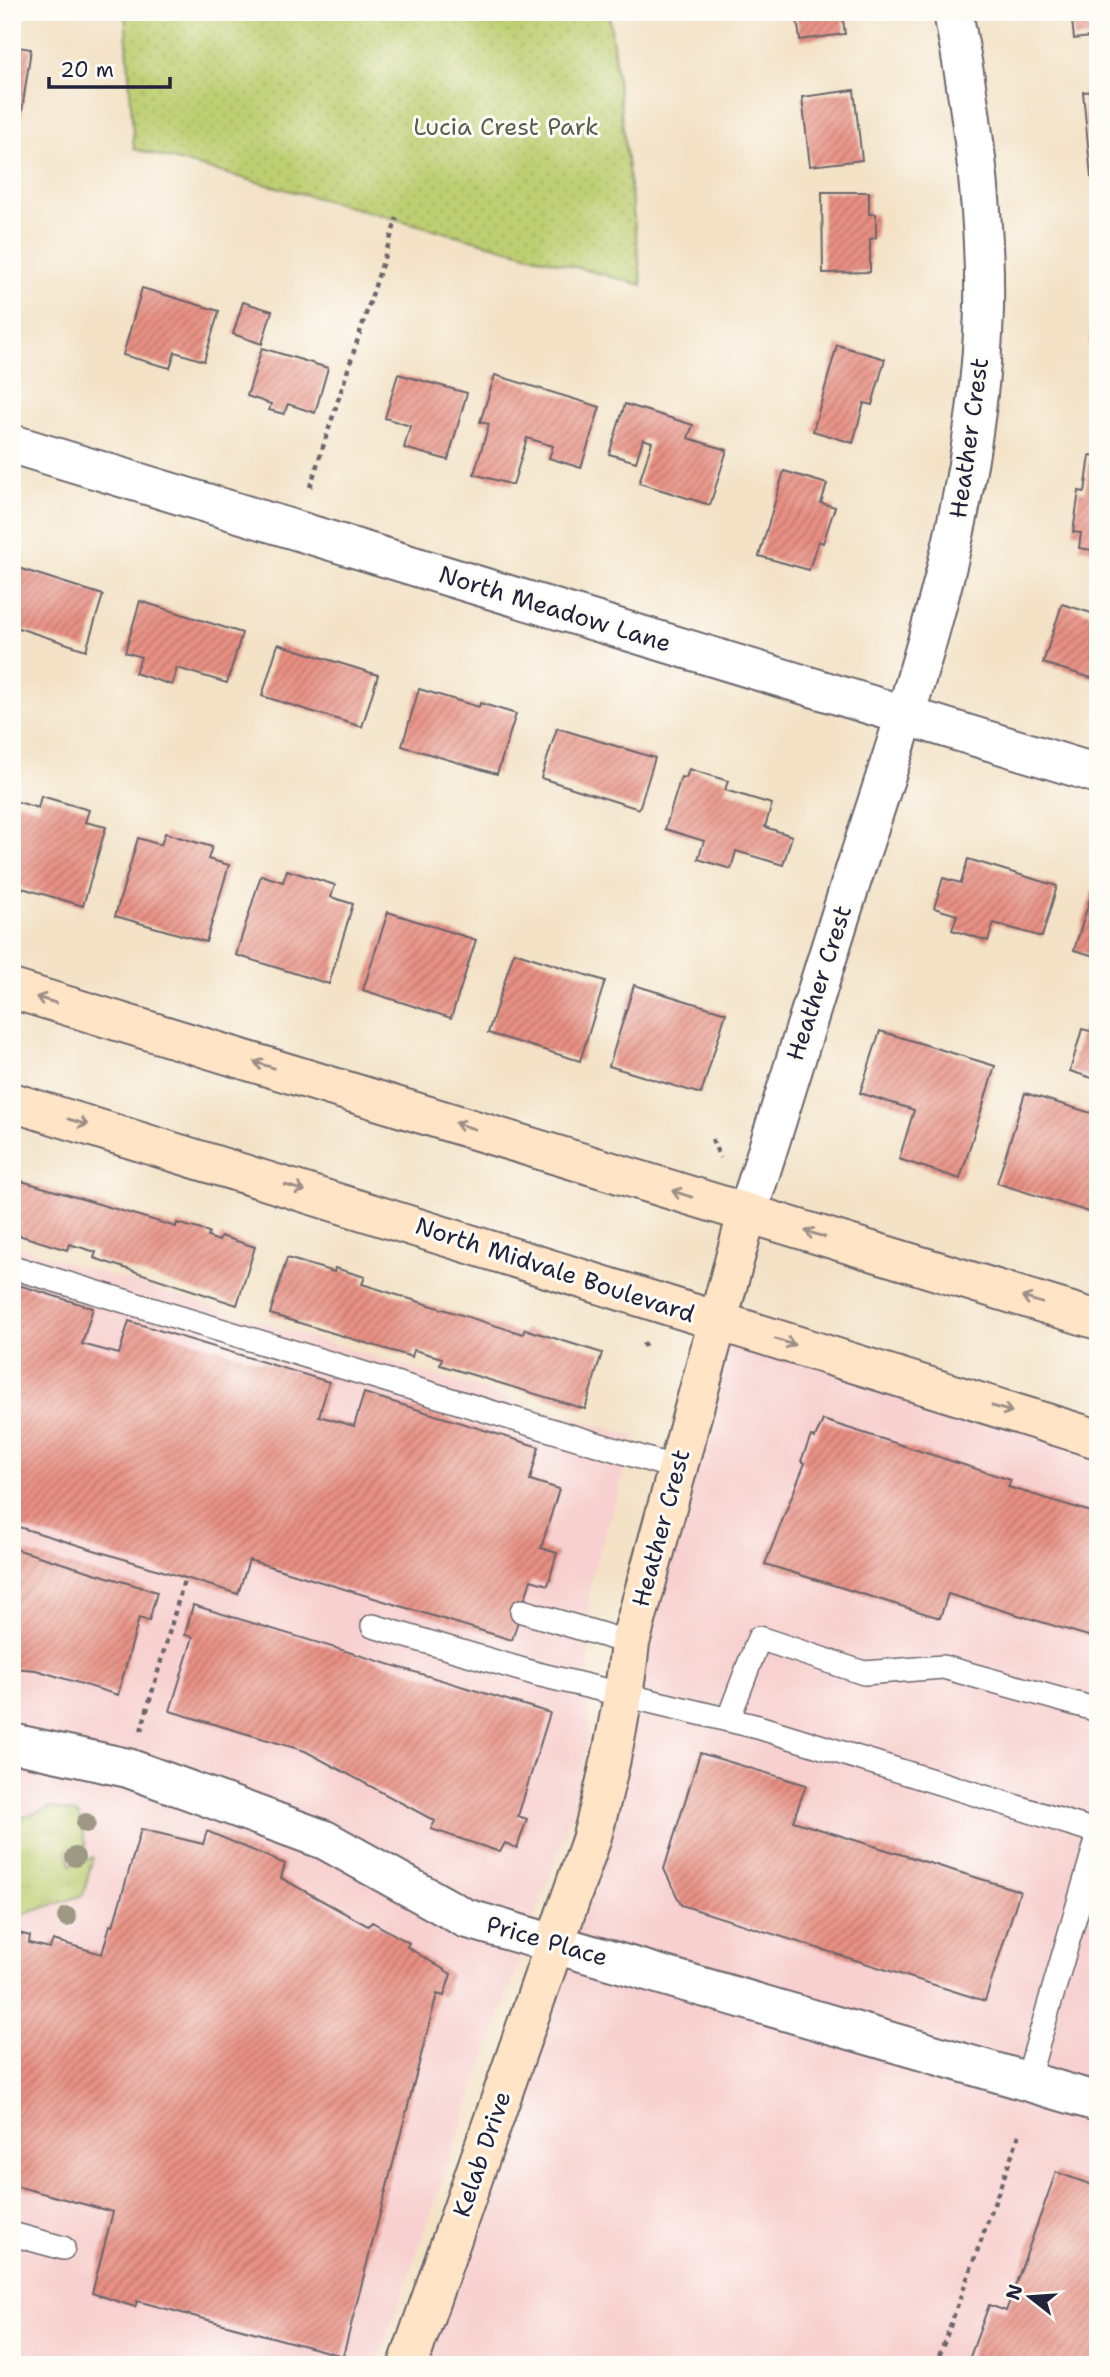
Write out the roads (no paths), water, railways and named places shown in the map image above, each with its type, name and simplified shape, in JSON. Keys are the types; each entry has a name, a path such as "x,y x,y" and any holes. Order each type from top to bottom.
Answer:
{"main road":[{"path":"12,989 1098,1320"},
{"name":"North Midvale Boulevard","path":"12,1102 1098,1439"},
{"name":"Heather Crest","path":"556,1942 591,1840 611,1767 630,1643 747,1214"},
{"name":"Kelab Drive","path":"408,2365 556,1942"}],"street":[{"name":"Heather Crest","path":"747,1214 906,715 938,604 962,502 981,357 984,307 981,200 953,12"},
{"name":"North Meadow Lane","path":"12,444 1098,774"},
{"name":"Price Place","path":"12,1743 128,1768 325,1840 466,1918 556,1942 1098,2102"}],"lane":[{"path":"12,1267 676,1468"},
{"path":"522,1611 630,1643"},
{"path":"373,1626 537,1674 727,1720 1098,1832"},
{"path":"727,1720 759,1638 864,1673 943,1667 1098,1710"},
{"path":"1027,2081 1098,1838"},
{"path":"12,2234 63,2248"}],"park label":[{"name":"Lucia Crest Park","path":"506,127"}]}
